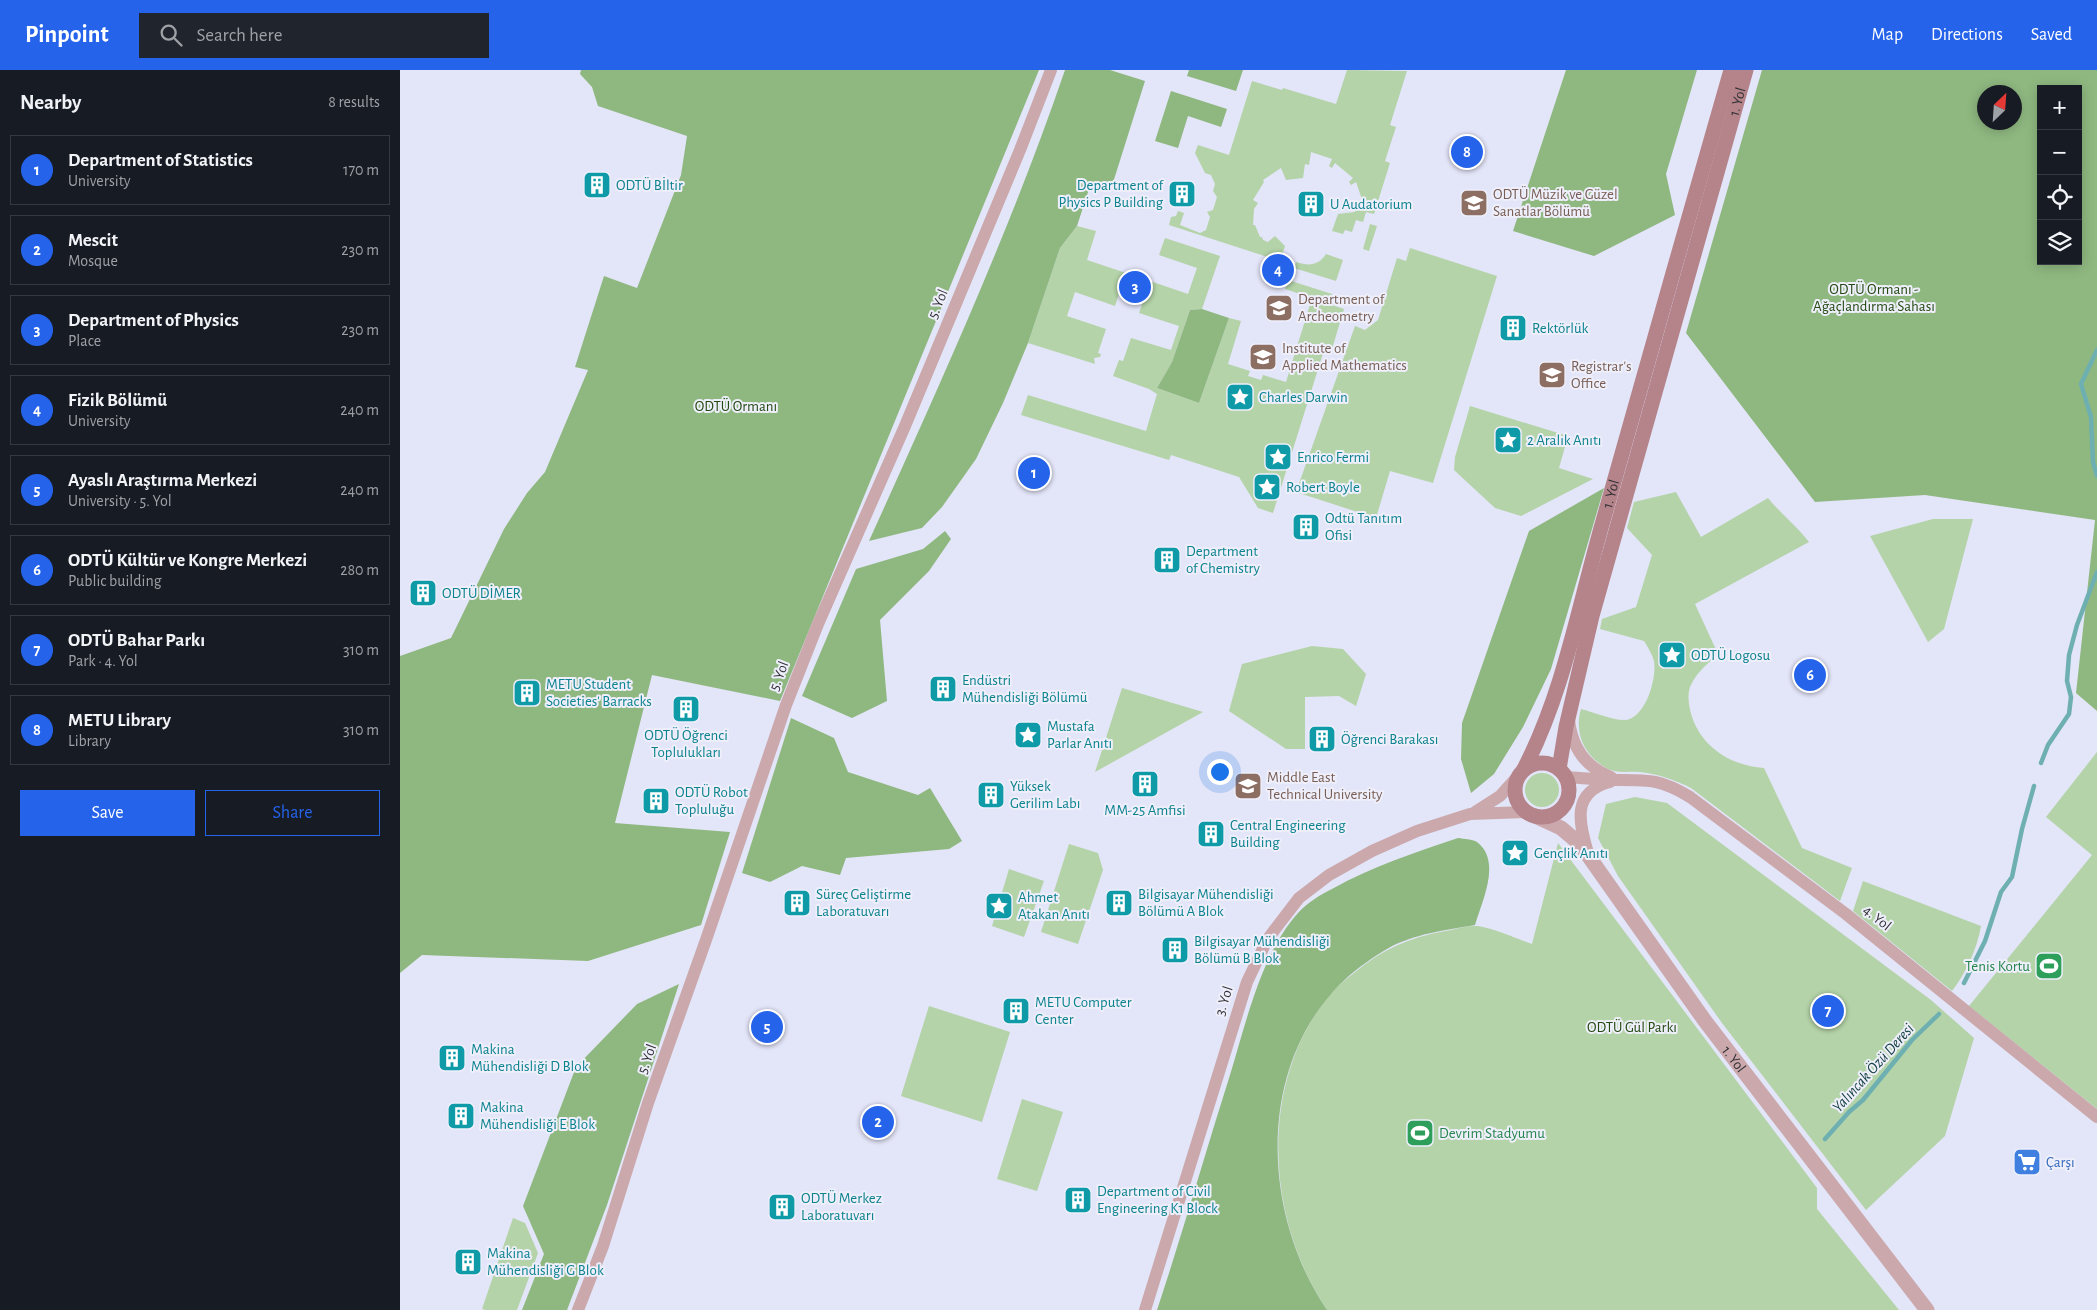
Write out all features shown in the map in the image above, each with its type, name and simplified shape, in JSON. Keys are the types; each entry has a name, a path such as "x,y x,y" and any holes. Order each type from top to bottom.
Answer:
{"main road":[{"name":"1. Yol","path":"1521,773 1547,719 1628,458 1670,343 1696,217 1731,70"},
{"name":"1. Yol","path":"1696,217 1746,70"},
{"name":"1. Yol","path":"1562,773 1569,714 1628,458"},
{"path":"1545,763 1562,773 1568,794 1560,810 1543,817 1531,814 1520,806 1516,798 1515,787 1521,773 1530,765 1545,763"}],"street":[{"name":"5. Yol","path":"578,1310 603,1246 648,1103 786,705 818,624 913,408 1017,158 1051,70"},
{"name":"4. Yol","path":"1569,714 1574,742 1580,754 1596,770 1620,780"},
{"name":"3. Yol","path":"1145,1310 1247,982 1267,940 1299,898 1328,875 1372,851 1417,831 1473,814 1500,796 1521,773"},
{"name":"4. Yol","path":"1562,773 1620,780 1642,779 1665,784 1694,799 1846,914 2097,1117"},
{"name":"4. Yol","path":"1590,858 1580,826 1581,808 1584,800 1594,788 1620,780"},
{"name":"3. Yol","path":"1473,814 1531,814"},
{"name":"1. Yol","path":"1531,814 1561,828 1580,844 1705,1021 1927,1310"}],"shaded area":[{"name":"Middle East Technical University","path":"400,70 2097,70 2097,1310 400,1310"}],"green space":[{"name":"ODTÜ Ormanı","path":"581,70 1039,70 780,701 652,675 615,823 730,832 701,925 588,961 422,955 400,973 400,656 451,638 504,529 527,493 545,472 588,370 575,367 604,276 637,288 681,175 687,136 598,106 592,87 580,74"},
{"path":"1065,70 1110,70 1145,81 1111,189 1091,183 1077,226 1060,248 1028,343 1003,403 976,459 942,507 922,528 869,541 973,308 1021,190"},
{"path":"1189,70 1243,70 1236,91 1187,76"},
{"path":"1347,70 1407,71 1390,125 1396,127 1385,161 1390,163 1374,214 1366,212 1363,222 1356,220 1352,232 1345,230 1343,234 1332,231 1338,214 1355,212 1355,207 1364,205 1356,182 1351,185 1349,182 1353,178 1335,163 1332,168 1329,166 1332,159 1311,152 1309,165 1305,164 1303,178 1286,180 1281,168 1263,180 1264,182 1253,200 1258,203 1254,209 1253,225 1255,225 1260,237 1268,242 1275,236 1285,246 1280,261 1169,225 1171,217 1176,216 1178,211 1184,213 1180,225 1200,233 1206,230 1210,217 1207,212 1213,210 1217,197 1213,191 1215,184 1211,175 1205,173 1195,153 1198,145 1229,155 1252,81 1336,104"},
{"path":"1566,70 1697,70 1666,174 1675,215 1594,256 1513,231"},
{"name":"ODTÜ Ormanı - Ağaçlandırma Sahası","path":"1762,70 2097,70 2097,711 2076,693 2095,520 1925,495 1815,502 1686,333"},
{"path":"1171,91 1227,109 1221,127 1188,116 1178,148 1155,141"},
{"path":"1370,224 1377,226 1369,251 1363,249"},
{"path":"1077,226 1096,231 1087,260 1126,273 1115,306 1075,292 1067,316 1106,329 1098,353 1101,354 1100,357 1094,358 1095,364 1028,343 1060,248"},
{"path":"1165,238 1220,256 1202,309 1190,310 1172,362 1157,388 1199,403 1229,318 1241,321 1228,364 1250,371 1248,376 1261,380 1263,375 1286,382 1312,298 1285,289 1288,280 1332,294 1329,304 1344,309 1332,349 1325,347 1273,513 1258,508 1239,477 1171,455 1169,460 1021,415 1028,395 1146,431 1157,394 1149,389 1113,376 1119,360 1123,361 1131,338 1171,350 1179,326 1139,313 1150,281 1188,294 1197,268 1159,255"},
{"path":"1410,248 1497,276 1433,483 1390,471 1376,518 1296,492 1355,326 1365,330 1378,320 1397,258 1406,261"},
{"path":"1326,254 1343,260 1336,281 1294,268 1296,262 1313,264 1320,261"},
{"path":"1202,309 1229,318 1199,403 1157,388 1172,362 1190,310"},
{"path":"1470,406 1568,436 1559,468 1593,479 1521,516 1495,508 1454,470 1455,457"},
{"path":"1604,488 1551,669 1523,727 1494,774 1471,793 1461,759 1462,723 1529,531"},
{"path":"1676,492 1701,537 1768,498 1809,542 1695,604 1718,654 1695,677 1689,691 1689,702 1692,717 1697,728 1711,747 1720,754 1741,764 1764,768 1802,848 1852,868 1840,901 1691,788 1653,774 1610,770 1592,757 1583,743 1579,727 1581,709 1610,718 1626,720 1639,712 1649,696 1654,677 1654,661 1644,641 1600,629 1602,619 1636,607 1652,555 1627,528 1634,502"},
{"path":"1933,519 1973,519 1944,629 1928,642 1870,536"},
{"path":"945,531 951,539 929,571 880,620 887,701 852,718 802,696 856,569 923,549"},
{"path":"1312,646 1343,649 1366,674 1356,706 1339,696 1305,697 1305,749 1286,749 1229,711 1242,664"},
{"path":"1122,688 1203,712 1095,772"},
{"path":"791,718 834,738 848,772 918,795 930,788 962,841 949,849 846,858 840,875 802,866 770,882 742,873"},
{"path":"2097,752 2097,1109 1969,1006 2092,855 2046,817"},
{"path":"1542,773 1554,778 1559,790 1554,802 1542,807 1530,802 1525,790 1530,778"},
{"path":"1635,797 1667,803 1931,1000 1974,1038 1945,1136 1866,1210 1722,1023 1618,876 1598,838 1606,804"},
{"path":"1458,838 1477,842 1484,850 1488,860 1488,882 1475,925 1430,933 1407,940 1380,953 1357,969 1331,994 1307,1029 1290,1067 1280,1108 1278,1150 1281,1193 1291,1234 1306,1274 1327,1310 1157,1310 1256,990 1274,948 1285,930 1302,909 1328,891 1378,867"},
{"name":"ODTÜ Gül Parkı","path":"1558,843 1817,1188 1817,1209 1899,1310 1327,1310 1306,1274 1291,1234 1282,1193 1278,1150 1281,1108 1290,1068 1307,1029 1336,987 1370,961 1402,943 1426,935 1463,927 1479,926 1532,944"},
{"path":"1069,844 1098,853 1103,870 1078,944 1041,932"},
{"path":"1009,869 1044,881 1024,937 992,926"},
{"path":"1863,881 1981,926 1970,960 1952,991 1853,911"},
{"path":"679,984 607,1205 567,1310 522,1310 544,1254 523,1206 576,1067 637,1004"},
{"path":"929,1006 1010,1032 982,1122 901,1096"},
{"path":"1022,1099 1063,1112 1037,1191 997,1179"},
{"path":"513,1218 525,1223 538,1253 517,1310 482,1309"}],"waterway":[{"name":"Yalıncak Özü Deresi","path":"2097,350 2081,384 2091,417 2093,462 2097,476"},
{"name":"Yalıncak Özü Deresi","path":"2041,763 2048,745 2069,714 2071,697 2067,681 2069,655 2077,625 2097,572"},
{"name":"Yalıncak Özü Deresi","path":"1964,983 1985,941 2001,892 2012,877 2022,829 2034,786"},
{"name":"Yalıncak Özü Deresi","path":"1825,1139 1849,1112 1863,1100 1912,1040 1939,1014"}],"place":[{"name":"METU Library","path":"1467,152"},
{"name":"ODTÜ Bİltir","path":"597,185"},
{"name":"Department of Physics P Building","path":"1182,194"},
{"name":"ODTÜ Müzik ve Güzel Sanatlar Bölümü","path":"1474,203"},
{"name":"U Audatorium","path":"1311,204"},
{"name":"Fizik Bölümü","path":"1278,270"},
{"name":"Department of Physics","path":"1135,287"},
{"name":"Department of Archeometry","path":"1279,308"},
{"name":"Rektörlük","path":"1513,328"},
{"name":"Institute of Applied Mathematics","path":"1263,357"},
{"name":"Registrar's Office","path":"1552,375"},
{"name":"Charles Darwin","path":"1240,397"},
{"name":"2 Aralık Anıtı","path":"1508,440"},
{"name":"Enrico Fermi","path":"1278,457"},
{"name":"Department of Statistics","path":"1034,473"},
{"name":"Robert Boyle","path":"1267,487"},
{"name":"Odtü Tanıtım Ofisi","path":"1306,527"},
{"name":"Department of Chemistry","path":"1167,560"},
{"name":"ODTÜ DİMER","path":"423,593"},
{"name":"ODTÜ Logosu","path":"1672,655"},
{"name":"ODTÜ Kültür ve Kongre Merkezi","path":"1810,675"},
{"name":"Endüstri Mühendisliği Bölümü","path":"943,689"},
{"name":"METU Student Societies' Barracks","path":"527,693"},
{"name":"ODTÜ Öğrenci Toplulukları","path":"686,709"},
{"name":"Mustafa Parlar Anıtı","path":"1028,735"},
{"name":"Öğrenci Barakası","path":"1322,739"},
{"name":"MM-25 Amfisi","path":"1145,784"},
{"name":"Middle East Technical University","path":"1248,786"},
{"name":"Yüksek Gerilim Labı","path":"991,795"},
{"name":"ODTÜ Robot Topluluğu","path":"656,801"},
{"name":"Central Engineering Building","path":"1211,834"},
{"name":"Gençlik Anıtı","path":"1515,853"},
{"name":"Süreç Geliştirme Laboratuvarı","path":"797,903"},
{"name":"Bilgisayar Mühendisliği Bölümü A Blok","path":"1119,903"},
{"name":"Ahmet Atakan Anıtı","path":"999,906"},
{"name":"Bilgisayar Mühendisliği Bölümü B Blok","path":"1175,950"},
{"name":"Tenis Kortu","path":"2049,966"},
{"name":"METU Computer Center","path":"1016,1011"},
{"name":"ODTÜ Bahar Parkı","path":"1828,1011"},
{"name":"Ayaslı Araştırma Merkezi","path":"767,1027"},
{"name":"Makina Mühendisliği D Blok","path":"452,1058"},
{"name":"Makina Mühendisliği E Blok","path":"461,1116"},
{"name":"Mescit","path":"878,1122"},
{"name":"Devrim Stadyumu","path":"1420,1133"},
{"name":"Çarşı","path":"2027,1162"},
{"name":"Department of Civil Engineering K1 Block","path":"1078,1200"},
{"name":"ODTÜ Merkez Laboratuvarı","path":"782,1207"},
{"name":"Makina Mühendisliği G Blok","path":"468,1262"}]}
